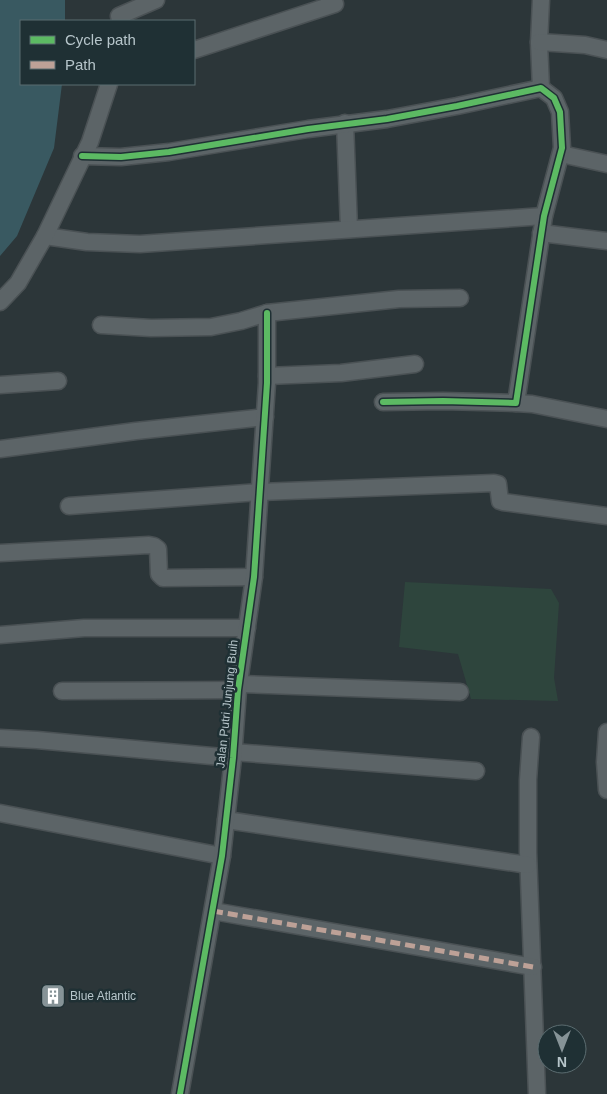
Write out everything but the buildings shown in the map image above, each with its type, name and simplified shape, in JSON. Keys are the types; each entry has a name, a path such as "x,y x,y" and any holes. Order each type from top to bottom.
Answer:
{"street":[{"path":"117,0 119,19 156,0"},
{"path":"541,0 539,42 541,88"},
{"path":"195,50 335,4"},
{"path":"539,42 585,45 607,50"},
{"path":"0,302 18,282 45,236 90,142 109,85"},
{"path":"82,156 121,157 170,152 457,106 541,88 554,98 560,112 562,148 544,216 516,403"},
{"path":"345,123 350,229"},
{"path":"561,154 607,164"},
{"path":"45,236 87,242 140,244 544,216"},
{"path":"541,233 607,242"},
{"path":"101,325 151,328 211,327 241,321 267,312 399,300 460,298"},
{"name":"Jalan Putri Junjung Buih","path":"180,1094 194,1006 222,856 239,687 254,577 265,417 267,312"},
{"path":"267,376 341,373 415,364"},
{"path":"0,385 58,381"},
{"path":"383,402 443,401 532,404 607,419"},
{"path":"0,449 136,431 265,417"},
{"path":"69,506 260,492 494,483 498,484 499,498 503,502 607,516"},
{"path":"0,553 149,545 158,549 159,574 163,578 254,577"},
{"path":"0,635 84,628 247,628"},
{"path":"62,691 239,687 460,692"},
{"path":"607,732 605,762 607,790"},
{"path":"0,738 476,771"},
{"path":"531,738 528,780 528,865 537,1094"},
{"path":"0,813 222,856"},
{"path":"226,820 528,865"},
{"path":"212,912 533,967"}],"green space":[{"path":"405,582 551,589 559,603 554,678 558,701 471,699 458,654 399,647"}],"water":[{"path":"0,0 65,0 65,20 20,20 20,85 62,85 54,148 17,236 0,256"}],"marked path":[{"path":"213,911 533,967"}],"cycle path":[{"path":"82,156 121,157 169,152 308,129 387,119 541,88 554,98 560,112 562,148 544,216 516,403 383,402"},
{"path":"180,1094 222,856 233,758 238,690 254,577 267,383 267,313"}],"place":[{"name":"Blue Atlantic","path":"53,996"}]}
